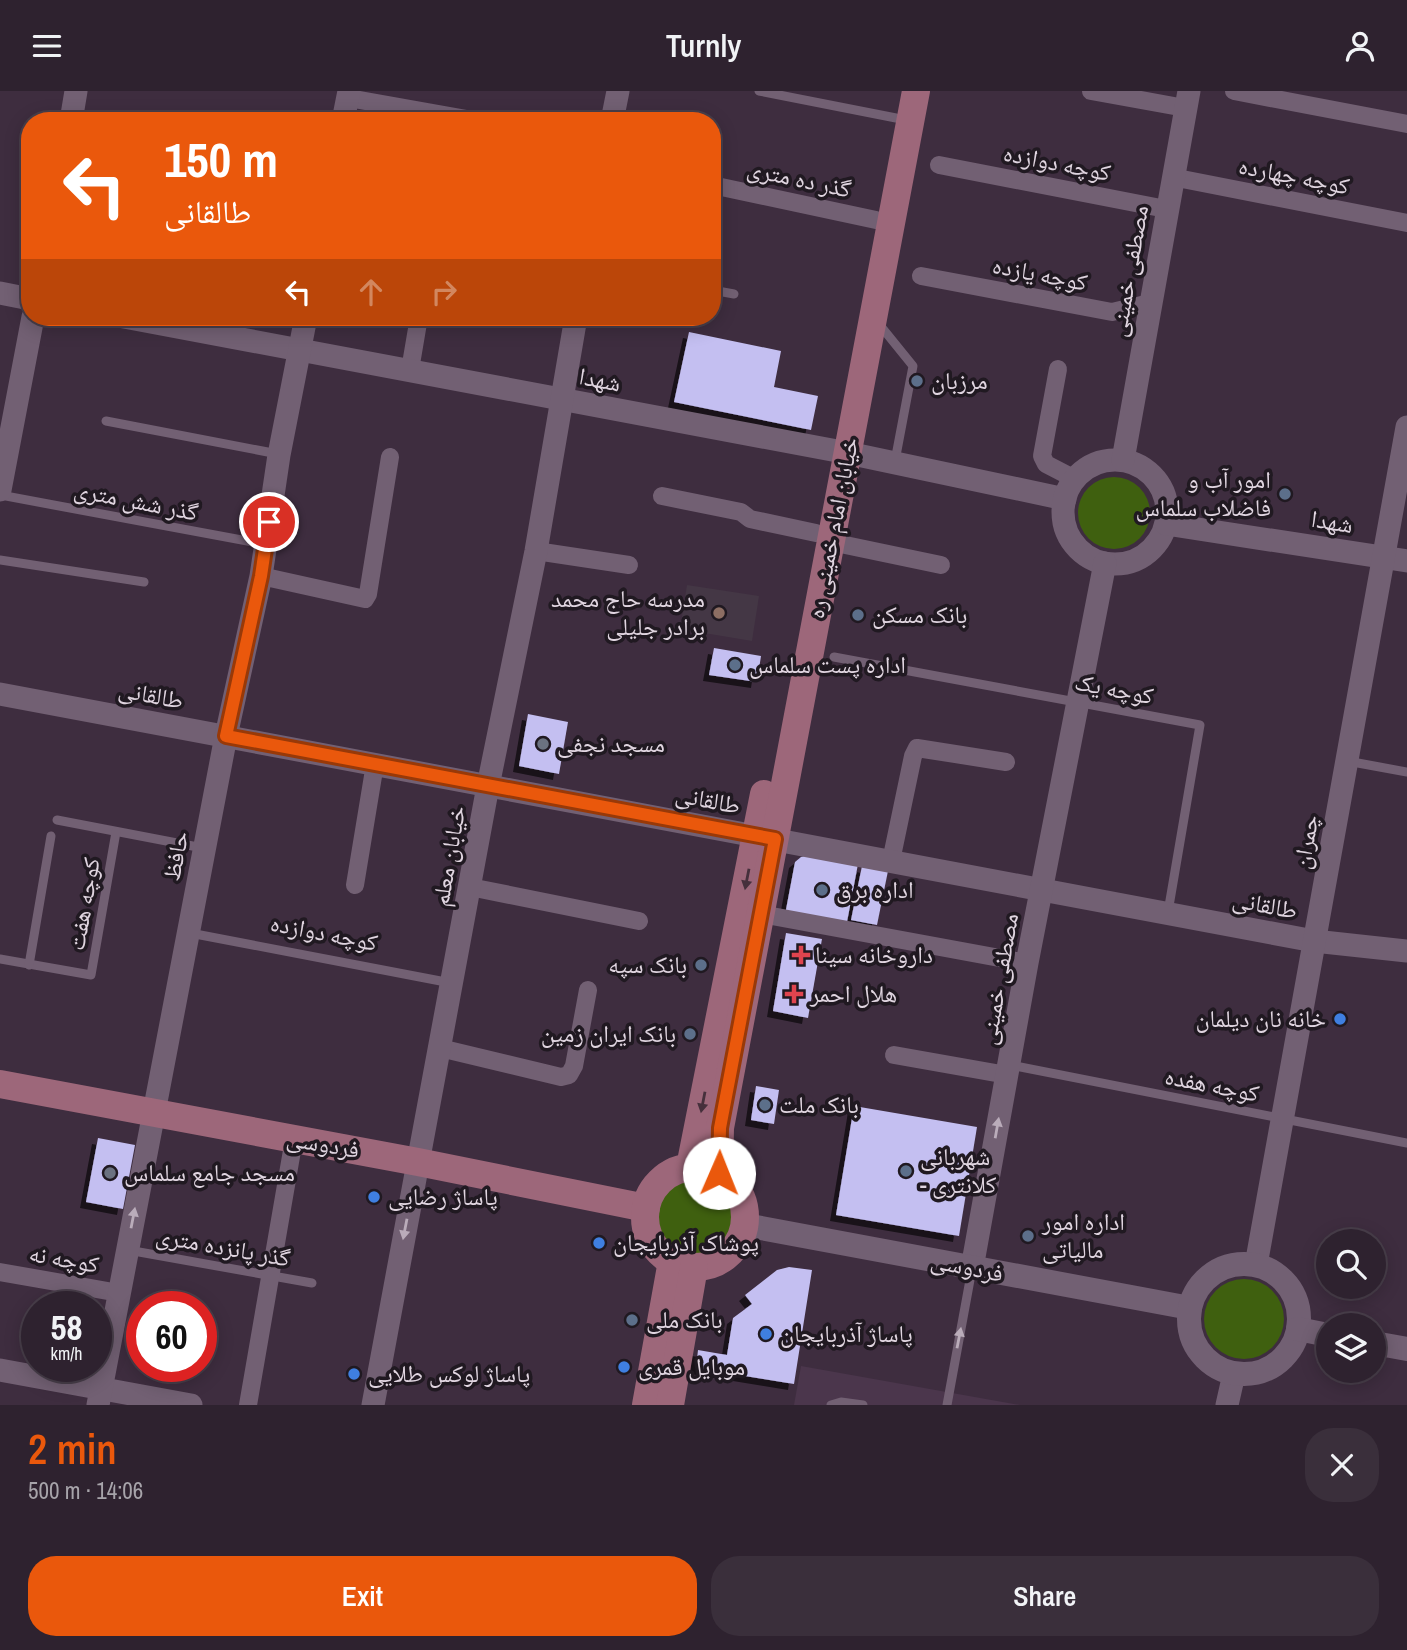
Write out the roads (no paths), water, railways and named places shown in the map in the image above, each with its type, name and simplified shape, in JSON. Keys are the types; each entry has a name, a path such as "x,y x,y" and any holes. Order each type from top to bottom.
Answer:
{"main road":[{"name":"خیابان امام خمینی ره","path":"839,451 873,318 916,91"},
{"name":"خیابان امام خمینی ره","path":"690,1167 765,837 839,451 876,220 899,104"},
{"name":"خیابان امام خمینی ره","path":"719,1173 720,1128 761,913 765,837"},
{"name":"فردوسی","path":"0,1084 418,1162 646,1208"},
{"path":"690,1167 706,1168 719,1173 732,1183 741,1196 745,1211 745,1226 732,1251 708,1266 683,1264 659,1252 650,1239 645,1224 646,1208 657,1184 667,1175 690,1167"},
{"name":"فردوسی","path":"745,1226 1190,1308"},
{"path":"646,1405 683,1264"},
{"path":"670,1405 683,1264"},
{"path":"1256,1265 1284,1281 1294,1296 1299,1312 1298,1329 1293,1346 1282,1359 1268,1369 1239,1374 1217,1368 1203,1357 1194,1343 1189,1326 1190,1308 1195,1293 1206,1279 1220,1269 1256,1265"},
{"path":"1298,1329 1316,1333"},
{"path":"1386,1345 1407,1349"}],"street":[{"path":"72,112 76,91"},
{"path":"614,112 618,91"},
{"path":"1091,91 1187,100"},
{"path":"1234,91 1407,124"},
{"name":"مصطفی خمینی","path":"1123,460 1171,177 1187,100"},
{"path":"347,103 412,112"},
{"name":"کوچه دوازده","path":"939,165 1166,209"},
{"name":"کوچه چهارده","path":"1171,177 1407,223"},
{"name":"گذر ده متری","path":"721,187 876,220"},
{"name":"کوچه یازده","path":"921,276 1112,312 1150,303"},
{"path":"0,293 21,297"},
{"path":"0,490 31,326"},
{"name":"شهدا","path":"172,326 895,463 1070,489"},
{"name":"حافظ","path":"99,1397 226,736 261,576 279,455 304,326"},
{"path":"410,370 417,326"},
{"name":"خیابان معلم","path":"373,1405 488,786 536,551 574,326"},
{"path":"1058,369 1042,456 1046,464 1070,489"},
{"name":"چمران","path":"1256,1265 1407,428"},
{"path":"261,576 365,599 390,457"},
{"path":"1105,460 1123,460 1139,465 1152,474 1162,488 1168,504 1166,524 1162,536 1152,550 1138,559 1122,564 1105,563 1088,557 1075,545 1066,529 1063,512 1070,489 1088,467 1105,460"},
{"path":"662,496 741,512 750,519 941,565"},
{"name":"شهدا","path":"1166,524 1407,561"},
{"path":"536,551 629,565"},
{"name":"مصطفی خمینی","path":"972,1268 1027,963 1105,563"},
{"name":"طالقانی","path":"0,694 1314,941 1407,951"},
{"path":"891,860 917,748 1006,762"},
{"path":"355,884 375,764"},
{"path":"470,887 639,921"},
{"path":"761,913 1027,963"},
{"path":"440,1048 561,1077 569,1075 574,1066 588,990"},
{"path":"894,1055 1008,1070"},
{"path":"248,1405 294,1139"},
{"name":"کوچه نه","path":"0,1272 119,1293"},
{"path":"0,1370 99,1397 191,1405"},
{"path":"1227,1405 1239,1374"},
{"path":"1238,1405 1239,1374"}],"lane":[{"path":"759,91 899,104"},
{"path":"721,292 734,294"},
{"path":"873,318 913,366 895,463"},
{"path":"106,421 279,455"},
{"name":"گذر شش متری","path":"0,495 265,545"},
{"path":"0,560 144,582"},
{"name":"کوچه یک","path":"834,657 1200,725 1168,913"},
{"path":"1347,761 1407,772"},
{"name":"کوچه هفت","path":"57,820 204,849"},
{"name":"کوچه هفت","path":"0,959 91,975 116,832"},
{"path":"29,965 51,836"},
{"name":"کوچه دوازده","path":"188,932 451,983"},
{"name":"کوچه هفده","path":"1008,1070 1407,1143"},
{"name":"گذر پانزده متری","path":"127,1249 312,1283"},
{"name":"مصطفی خمینی","path":"947,1405 972,1268"},
{"path":"831,1405 841,1402 863,1405"}],"place":[{"name":"مرزبان","path":"917,381"},
{"name":"امور آب و فاضلاب سلماس","path":"1285,494"},
{"name":"مدرسه حاج محمد برادر جلیلی","path":"719,613"},
{"name":"بانک مسکن","path":"858,615"},
{"name":"اداره پست سلماس","path":"735,665"},
{"name":"مسجد نجفی","path":"543,744"},
{"name":"اداره برق","path":"822,890"},
{"name":"داروخانه سینا","path":"801,955"},
{"name":"بانک سپه","path":"701,965"},
{"name":"هلال احمر","path":"794,994"},
{"name":"خانه نان دیلمان","path":"1340,1019"},
{"name":"بانک ایران زمین","path":"690,1034"},
{"name":"بانک ملت","path":"765,1105"},
{"name":"شهربانی - کلانتری","path":"906,1171"},
{"name":"مسجد جامع سلماس","path":"110,1173"},
{"name":"پاساژ رضایی","path":"374,1197"},
{"name":"اداره امور مالیاتی","path":"1028,1236"},
{"name":"پوشاک آذربایجان","path":"599,1243"},
{"name":"بانک ملی","path":"632,1320"},
{"name":"پاساژ آذربایجان","path":"766,1334"},
{"name":"موبایل قمری","path":"624,1367"},
{"name":"پاساژ لوکس طلایی","path":"354,1374"}]}
